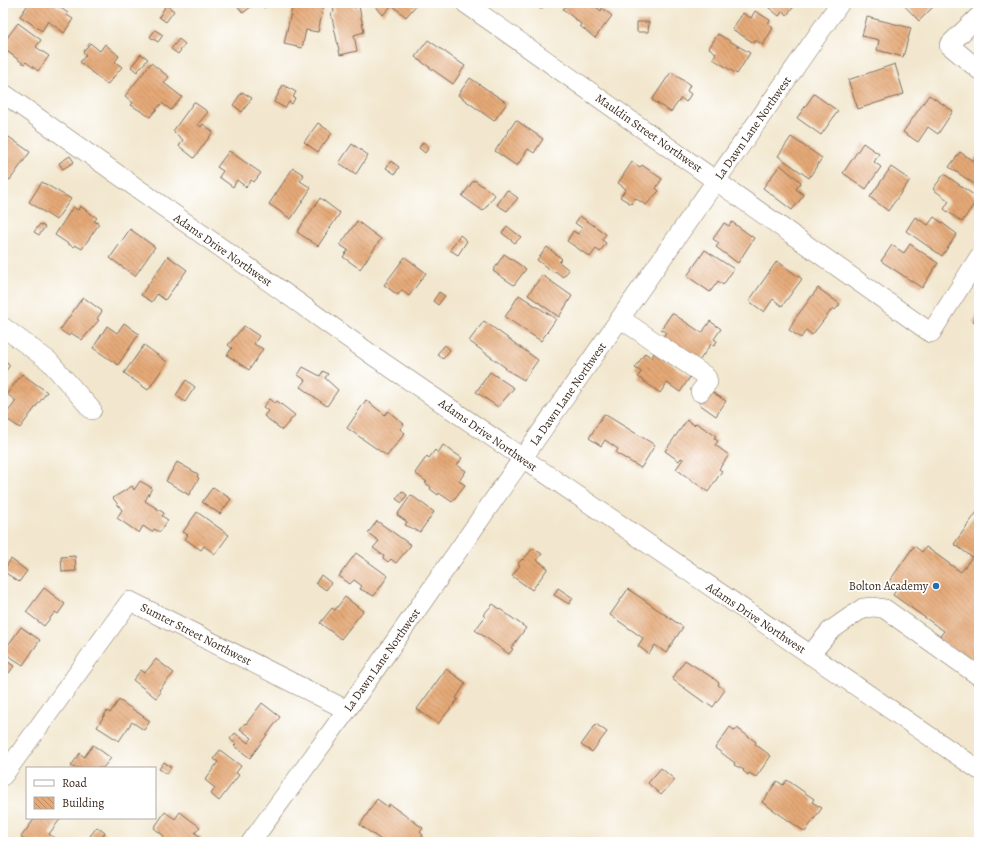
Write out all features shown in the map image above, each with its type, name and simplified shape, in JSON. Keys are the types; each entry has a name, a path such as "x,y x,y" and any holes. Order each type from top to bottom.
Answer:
{"street":[{"name":"Mauldin Street Northwest","path":"465,3 931,333 979,257"},
{"name":"La Dawn Lane Northwest","path":"251,842 347,710 840,3"},
{"path":"979,16 949,46 979,70"},
{"name":"Adams Drive Northwest","path":"3,93 281,292 979,770"},
{"path":"621,319 708,378 708,382 700,392"},
{"path":"3,327 49,361 92,410"},
{"name":"Sumter Street Northwest","path":"3,776 130,601 347,710"},
{"path":"810,655 830,631 863,608 874,607 885,610 979,676"}],"building":[{"path":"29,3 53,3 68,13 67,15 73,19 64,33 48,21 42,31 20,16"},
{"path":"235,3 256,3 243,13"},
{"path":"261,3 271,3 264,8"},
{"path":"293,3 324,4 318,32 306,30 302,48 284,44"},
{"path":"353,3 354,8 359,6 364,32 354,35 357,51 340,55 331,13 334,12 333,6"},
{"path":"373,3 418,3 406,17 392,5 383,15"},
{"path":"527,3 545,3 541,9 533,4 531,6"},
{"path":"568,3 591,3 601,11 602,8 612,16 595,38 563,9"},
{"path":"763,3 797,3 787,15 783,11 779,16"},
{"path":"902,3 937,3 919,21"},
{"path":"166,5 174,11 166,22 159,17"},
{"path":"755,11 770,20 768,24 773,28 763,45 755,40 754,43 732,29 743,13 751,18"},
{"path":"867,17 911,28 903,57 877,50 879,40 862,36"},
{"path":"637,22 649,22 648,32 637,32"},
{"path":"18,23 41,40 36,47 49,56 38,71 26,62 24,64 3,48 3,43"},
{"path":"155,30 163,35 158,42 150,37"},
{"path":"718,34 750,53 737,74 713,59 716,53 709,48"},
{"path":"179,39 185,44 178,54 171,49"},
{"path":"428,40 465,66 453,84 415,57"},
{"path":"90,43 100,51 105,44 119,56 115,62 122,67 107,85 80,62 86,55 83,52"},
{"path":"141,54 148,59 137,72 131,67"},
{"path":"151,63 169,77 164,83 182,97 171,110 162,103 150,117 131,105 133,103 125,96"},
{"path":"895,64 904,94 858,109 848,80"},
{"path":"671,72 690,85 687,91 691,94 686,102 681,98 671,112 652,100"},
{"path":"470,78 507,103 494,121 458,95"},
{"path":"283,85 296,92 293,97 295,98 292,104 289,102 285,108 274,102"},
{"path":"242,92 252,98 242,112 233,105"},
{"path":"814,94 838,111 821,135 797,118"},
{"path":"929,95 953,111 938,134 928,127 918,142 903,132"},
{"path":"194,102 208,112 198,124 201,127 203,124 213,132 194,158 179,146 183,140 173,131"},
{"path":"516,120 543,139 534,153 528,149 517,166 495,151"},
{"path":"318,123 332,133 318,152 304,142"},
{"path":"6,135 30,152 10,180 3,175 3,139"},
{"path":"791,137 822,158 809,178 778,156"},
{"path":"423,142 429,147 425,153 419,148"},
{"path":"863,143 879,154 874,162 881,167 866,189 843,173"},
{"path":"352,144 368,155 356,174 339,163"},
{"path":"229,151 261,173 254,182 251,180 246,187 237,180 233,187 219,177 223,171 217,167"},
{"path":"960,152 973,161 979,153 979,187 949,167"},
{"path":"70,156 74,162 63,169 59,163"},
{"path":"391,161 399,167 395,174 386,168"},
{"path":"632,162 640,167 642,165 662,179 656,188 659,191 646,205 635,198 631,204 620,197 626,189 618,183"},
{"path":"780,165 801,182 796,189 804,195 792,210 763,188"},
{"path":"891,167 910,180 888,211 870,197"},
{"path":"293,168 304,175 300,181 311,188 291,219 269,204"},
{"path":"944,174 978,198 962,222 944,209 949,201 933,189"},
{"path":"474,180 495,195 483,211 462,196"},
{"path":"42,182 71,199 56,220 29,202"},
{"path":"507,190 518,198 507,211 497,205"},
{"path":"320,198 340,213 318,246 297,232"},
{"path":"80,206 97,218 94,221 99,224 82,249 75,245 73,247 55,235 73,207 78,210"},
{"path":"580,216 606,234 602,240 606,243 600,252 596,249 590,257 567,241 573,231 578,234 582,228 575,223"},
{"path":"915,217 928,225 934,217 957,234 942,256 906,231"},
{"path":"357,221 381,239 360,269 343,257 348,250 340,245"},
{"path":"732,222 754,238 738,263 716,247 719,243 713,239 724,223 729,226"},
{"path":"40,224 45,227 39,235 34,232"},
{"path":"507,226 521,237 515,243 502,233"},
{"path":"130,229 155,247 135,276 110,258"},
{"path":"460,235 467,241 458,255 450,250"},
{"path":"910,244 938,263 922,288 881,261 892,245 904,253"},
{"path":"547,247 562,259 559,262 569,270 563,277 555,271 554,273 537,260"},
{"path":"705,250 734,269 723,285 718,281 710,292 687,276"},
{"path":"504,254 526,269 514,285 493,271"},
{"path":"168,256 187,270 165,300 157,294 152,302 141,295"},
{"path":"405,257 426,273 409,296 402,290 398,295 384,285"},
{"path":"777,261 802,279 782,306 773,299 764,312 749,301"},
{"path":"542,275 572,296 559,317 528,295"},
{"path":"818,288 840,304 835,310 833,308 812,335 806,330 801,338 789,330 794,320"},
{"path":"439,292 445,296 438,305 433,301"},
{"path":"519,295 556,319 541,341 505,317"},
{"path":"83,297 102,311 97,319 99,320 82,340 71,333 69,336 60,330"},
{"path":"979,312 979,326 973,322"},
{"path":"672,313 702,333 710,321 721,329 714,339 717,341 714,346 711,344 699,361 663,337 666,332 661,329"},
{"path":"484,321 538,360 524,380 505,369 506,368 469,341"},
{"path":"124,323 139,334 118,365 93,348 107,326 117,333"},
{"path":"244,326 259,336 254,344 263,349 249,370 227,355 232,348 228,345"},
{"path":"144,345 167,362 148,390 124,373"},
{"path":"445,345 450,350 443,359 437,354"},
{"path":"645,353 652,358 654,353 690,377 680,392 667,383 660,393 638,377 641,372 635,368"},
{"path":"3,359 10,365 3,375"},
{"path":"303,367 320,376 323,371 328,374 325,378 338,390 327,406 300,387 305,380 298,375"},
{"path":"490,372 514,388 498,407 476,392"},
{"path":"22,374 47,392 20,428 4,417 16,401 7,394"},
{"path":"186,380 195,387 185,402 176,395"},
{"path":"709,390 726,401 716,416 699,404"},
{"path":"270,399 275,403 277,401 295,415 282,430 264,416 268,411 263,407"},
{"path":"366,400 385,415 388,411 404,424 400,429 405,433 387,456 347,428"},
{"path":"604,414 655,445 641,468 616,453 618,449 605,440 601,446 589,438"},
{"path":"687,420 694,425 696,423 716,436 714,438 718,441 715,445 729,455 719,469 722,471 708,492 676,469 683,459 681,458 679,461 665,451"},
{"path":"443,445 462,458 457,465 466,471 459,481 465,485 452,502 430,489 431,487 425,483 427,482 415,473 427,456 429,458 435,450 438,453"},
{"path":"177,462 198,474 197,477 199,478 189,495 166,481"},
{"path":"140,481 152,488 145,501 164,513 162,516 168,520 160,532 154,529 152,532 143,526 139,533 117,518 122,510 113,498 132,486 134,490"},
{"path":"213,487 231,499 220,514 202,502"},
{"path":"402,491 407,495 402,503 396,499"},
{"path":"411,495 434,512 420,532 405,525 407,522 397,515"},
{"name":"Bolton Academy","path":"979,509 979,668 938,639 944,631 893,595 897,589 888,583 914,546 922,552 926,547 961,572 972,557 954,544"},
{"path":"197,512 229,535 215,554 204,546 201,550 185,539 188,535 183,532"},
{"path":"377,521 411,545 396,563 391,559 388,562 383,558 384,556 373,548 379,541 368,533"},
{"path":"533,548 542,554 537,560 548,568 532,590 512,576 520,565 518,564"},
{"path":"356,553 388,576 374,596 360,589 362,586 354,580 350,584 339,576"},
{"path":"75,556 76,571 62,572 61,557"},
{"path":"11,559 27,571 19,582 3,571"},
{"path":"321,575 331,583 326,590 316,583"},
{"path":"44,588 65,604 58,614 55,612 44,626 26,612"},
{"path":"558,588 573,598 569,604 554,595"},
{"path":"628,589 683,627 666,653 655,645 649,654 638,646 643,638 610,615"},
{"path":"345,597 363,611 341,639 320,623 332,608 335,610"},
{"path":"493,604 526,628 511,648 513,649 509,654 475,630 485,617 483,615"},
{"path":"21,627 40,640 23,665 3,652"},
{"path":"156,659 174,673 159,690 161,692 156,698 133,680 141,670 145,673"},
{"path":"685,660 713,678 719,683 718,685 725,690 713,707 706,702 705,703 672,679"},
{"path":"8,662 14,666 9,673 3,669"},
{"path":"446,669 466,683 456,698 458,699 438,724 417,709"},
{"path":"119,700 150,721 144,730 132,722 119,741 97,727 107,711 110,713"},
{"path":"262,703 280,717 250,758 234,746 236,744 230,739 235,733 248,743 252,738 240,729 245,723 246,724"},
{"path":"596,724 607,732 592,752 581,745"},
{"path":"730,727 735,731 737,728 756,742 755,744 771,756 756,777 749,773 748,775 743,771 744,770 734,765 735,763 715,748"},
{"path":"93,745 111,758 104,767 71,766 80,753 84,757"},
{"path":"220,750 241,766 236,773 239,775 219,801 211,794 215,788 205,780 218,762 214,759"},
{"path":"164,762 171,767 167,774 159,769"},
{"path":"661,768 675,780 661,795 648,783"},
{"path":"787,780 814,799 812,802 822,808 805,832 762,802 777,781 783,785"},
{"path":"377,799 388,807 389,804 423,828 420,832 423,835 419,842 413,838 411,842 384,842 360,825"},
{"path":"165,812 175,819 180,812 200,827 195,833 201,837 197,842 160,842 164,836 154,828"},
{"path":"34,819 60,819 49,834 56,839 53,842 28,842 21,837"},
{"path":"97,827 105,833 98,842 90,836"},
{"path":"836,838 842,842 833,842"}],"place":[{"name":"Bolton Academy","path":"936,586"}]}
